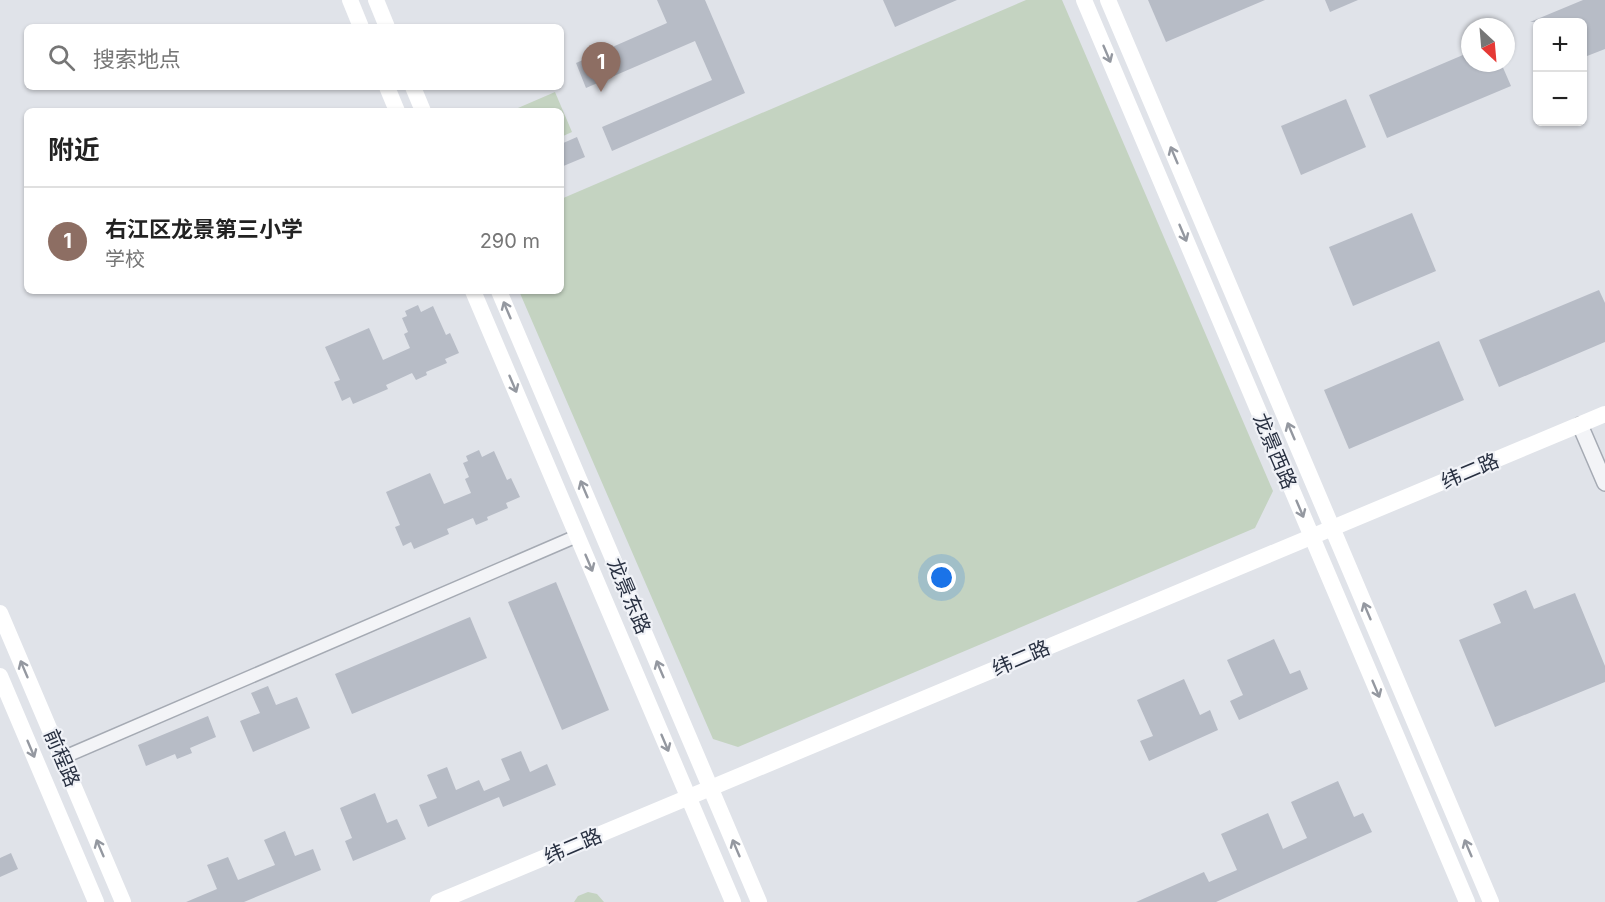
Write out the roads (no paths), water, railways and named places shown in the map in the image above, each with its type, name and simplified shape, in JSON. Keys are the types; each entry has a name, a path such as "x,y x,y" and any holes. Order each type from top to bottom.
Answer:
{"main road":[{"path":"350,0 361,24"},
{"path":"376,0 386,24"},
{"name":"龙景西路","path":"1084,0 1467,902"},
{"name":"龙景西路","path":"1108,0 1491,902"},
{"path":"388,90 396,108"},
{"path":"414,90 422,108"},
{"name":"龙景东路","path":"474,294 733,902"},
{"name":"龙景东路","path":"501,294 759,902"},
{"name":"纬二路","path":"441,901 1605,414"},
{"name":"前程路","path":"0,613 123,902"},
{"name":"前程路","path":"0,676 96,902"}],"street":[{"path":"1580,425 1605,483"},
{"path":"62,758 577,536"}],"place":[{"name":"右江区龙景第三小学","path":"601,92"}]}
